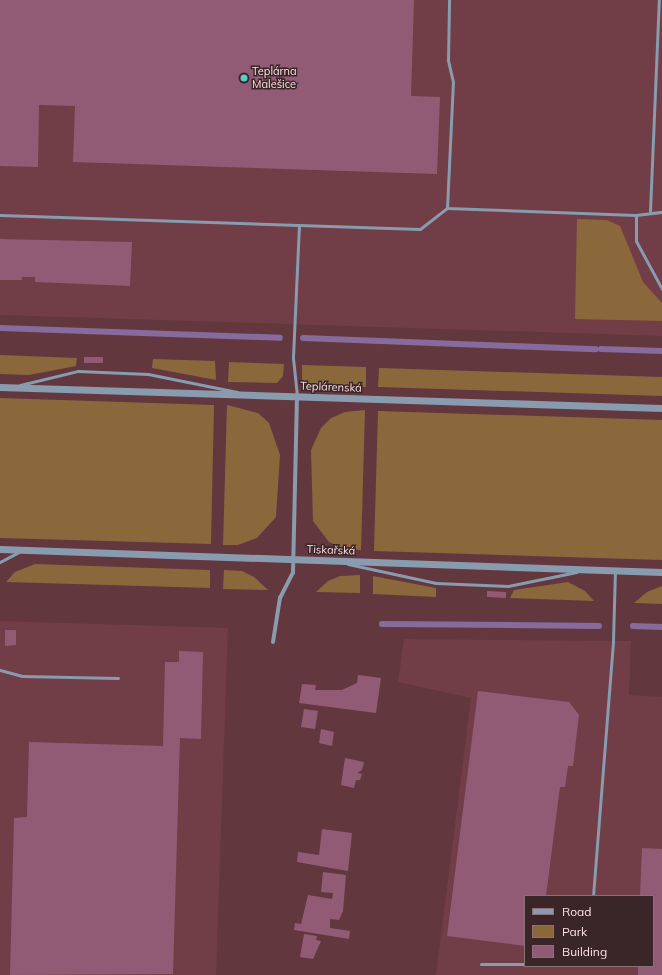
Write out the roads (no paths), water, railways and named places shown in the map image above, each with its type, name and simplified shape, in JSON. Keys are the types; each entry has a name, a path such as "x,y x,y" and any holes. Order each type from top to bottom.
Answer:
{"street":[{"name":"Teplárenská","path":"0,387 662,408"},
{"path":"273,642 280,598 292,578 294,560 297,396"},
{"name":"Tiskařská","path":"0,549 662,572"}],"lane":[{"path":"447,208 453,82 448,60 449,0"},
{"path":"650,211 659,0"},
{"path":"0,215 420,229 447,208 636,215 650,211 662,212"},
{"path":"636,215 636,241 662,288"},
{"path":"297,396 293,364 299,225"},
{"path":"10,387 78,371 148,374 252,395"},
{"path":"0,562 10,555 33,550"},
{"path":"336,561 436,583 508,586 586,570"},
{"path":"593,895 613,641 615,570"},
{"path":"0,670 22,676 118,678"},
{"path":"481,964 524,964"}],"waterway":[{"path":"0,328 280,338"},
{"path":"303,338 596,349"},
{"path":"601,349 662,351"},
{"path":"382,624 599,626"},
{"path":"633,626 662,627"}],"place":[{"name":"Teplárna Malešice","path":"244,78"}]}
